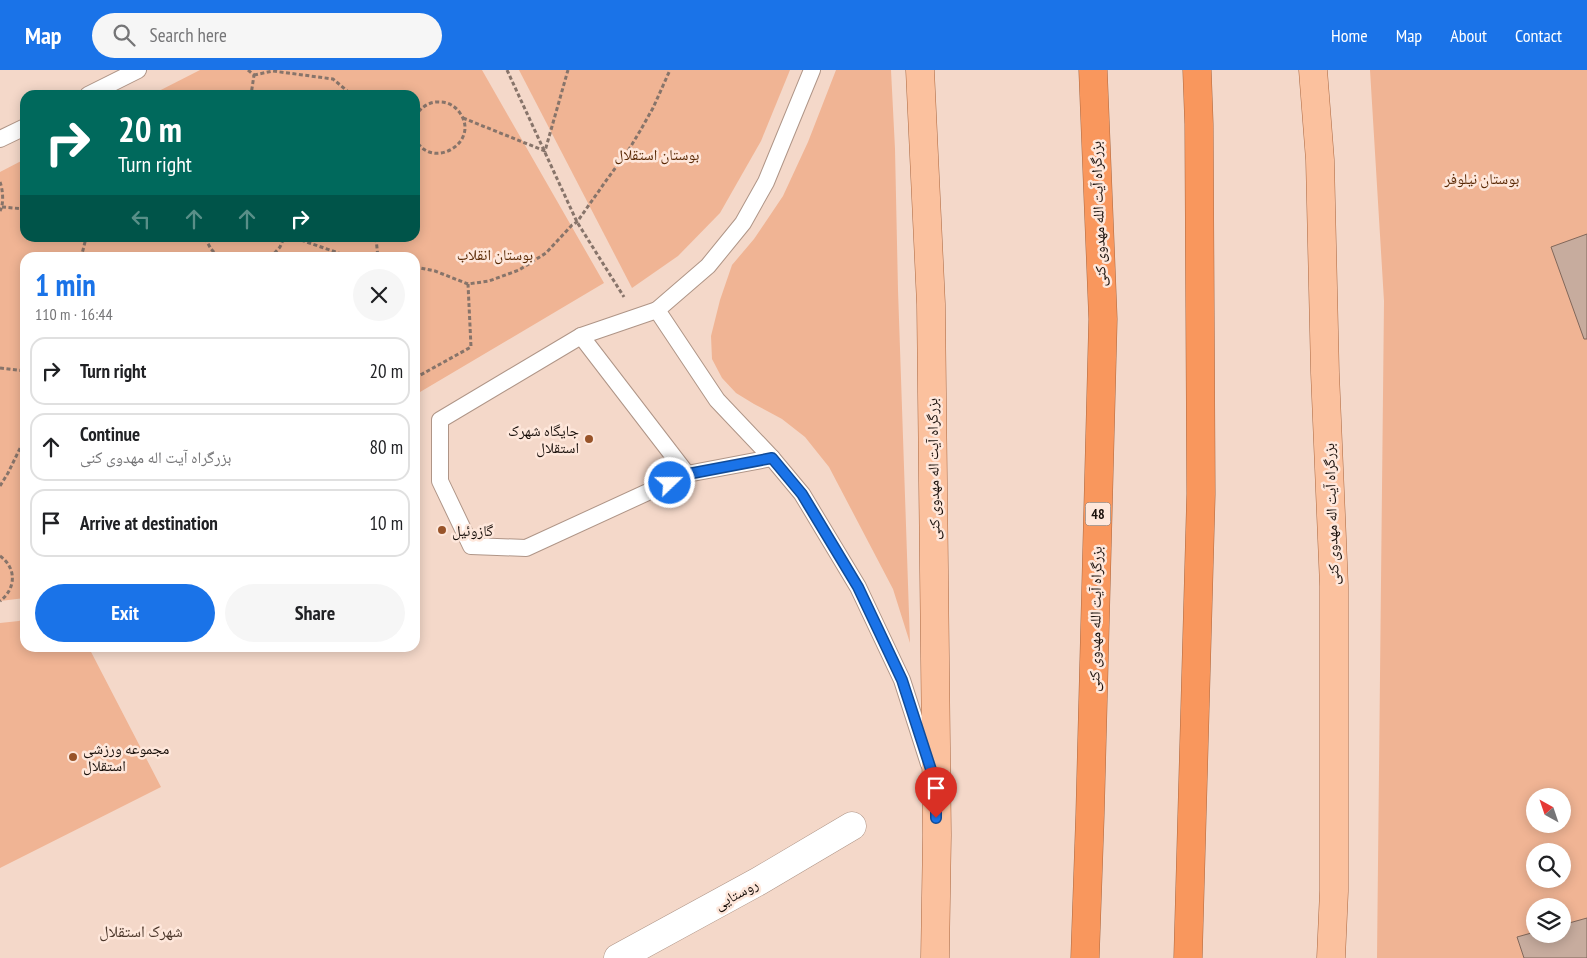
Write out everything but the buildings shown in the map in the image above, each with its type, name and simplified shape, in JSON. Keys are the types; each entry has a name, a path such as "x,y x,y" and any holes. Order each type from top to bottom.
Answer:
{"highway":[{"name":"بزرگراه آیت الله مهدوی کنی","path":"1085,958 1103,319 1093,70"},
{"path":"1188,958 1201,494 1200,133 1197,70"}],"main road":[{"name":"بزرگراه آیت اله مهدوی کنی","path":"920,70 931,304 936,785 935,958"},
{"name":"بزرگراه آیت اله مهدوی کنی","path":"1313,70 1320,160 1325,373 1334,586 1334,891 1331,958"}],"street":[{"name":"روستایی","path":"618,958 759,881 852,826"}],"lane":[{"path":"98,90 138,70"},
{"path":"772,458 688,474 526,548 470,546 440,481 440,420 581,336 657,310 708,266 743,223 766,182 812,70"},
{"path":"0,139 20,129"},
{"path":"657,310 717,400 772,458 802,494 858,587 902,680 936,785"},
{"path":"581,336 688,474"}],"path":[{"path":"248,70 254,75"},
{"path":"507,70 578,222 636,317"},
{"path":"545,151 568,70"},
{"path":"420,269 435,271 468,284 489,281 519,270 546,252 572,225 578,222 636,138 653,108 670,70"},
{"path":"254,75 272,71 309,75 333,79 346,90"},
{"path":"252,90 254,75"},
{"path":"420,110 429,103 445,102 453,106 463,118 545,151"},
{"path":"420,145 430,152 439,154 454,148 464,135 463,118"},
{"path":"0,182 2,187 1,209 20,209"},
{"path":"307,242 336,252"},
{"path":"420,375 470,347 468,284"},
{"path":"0,368 20,370"},
{"path":"0,486 20,448"},
{"path":"0,556 5,559 13,576 12,586 8,594 0,602"}],"green space":[{"name":"بوستان انقلاب","path":"200,70 482,70 604,283 420,392 420,252 20,252 20,599 0,601 0,172 20,162 20,242 420,242 420,90 161,90"},
{"name":"بوستان استقلال","path":"519,70 790,70 761,141 720,213 678,256 632,288"},
{"path":"836,70 891,70 910,643 893,589 829,467 805,437 782,419 736,393 722,378 712,359 711,336 720,300 732,265 754,239 783,196 808,142"},
{"name":"بوستان نیلوفر","path":"1370,70 1587,70 1587,958 1377,958 1384,301"},
{"name":"مجموعه ورزشی استقلال","path":"19,621 20,652 91,652 161,787 0,868 0,623"}],"place":[{"name":"جایگاه شهرک استقلال","path":"589,439"},
{"name":"گازوئیل","path":"442,530"},
{"name":"مجموعه ورزشی استقلال","path":"73,757"}],"district":[{"name":"شهرک استقلال","path":"141,931"}],"route":[{"path":"670,483 688,474 772,458 802,494 858,587 902,680 936,785 936,818"}]}
